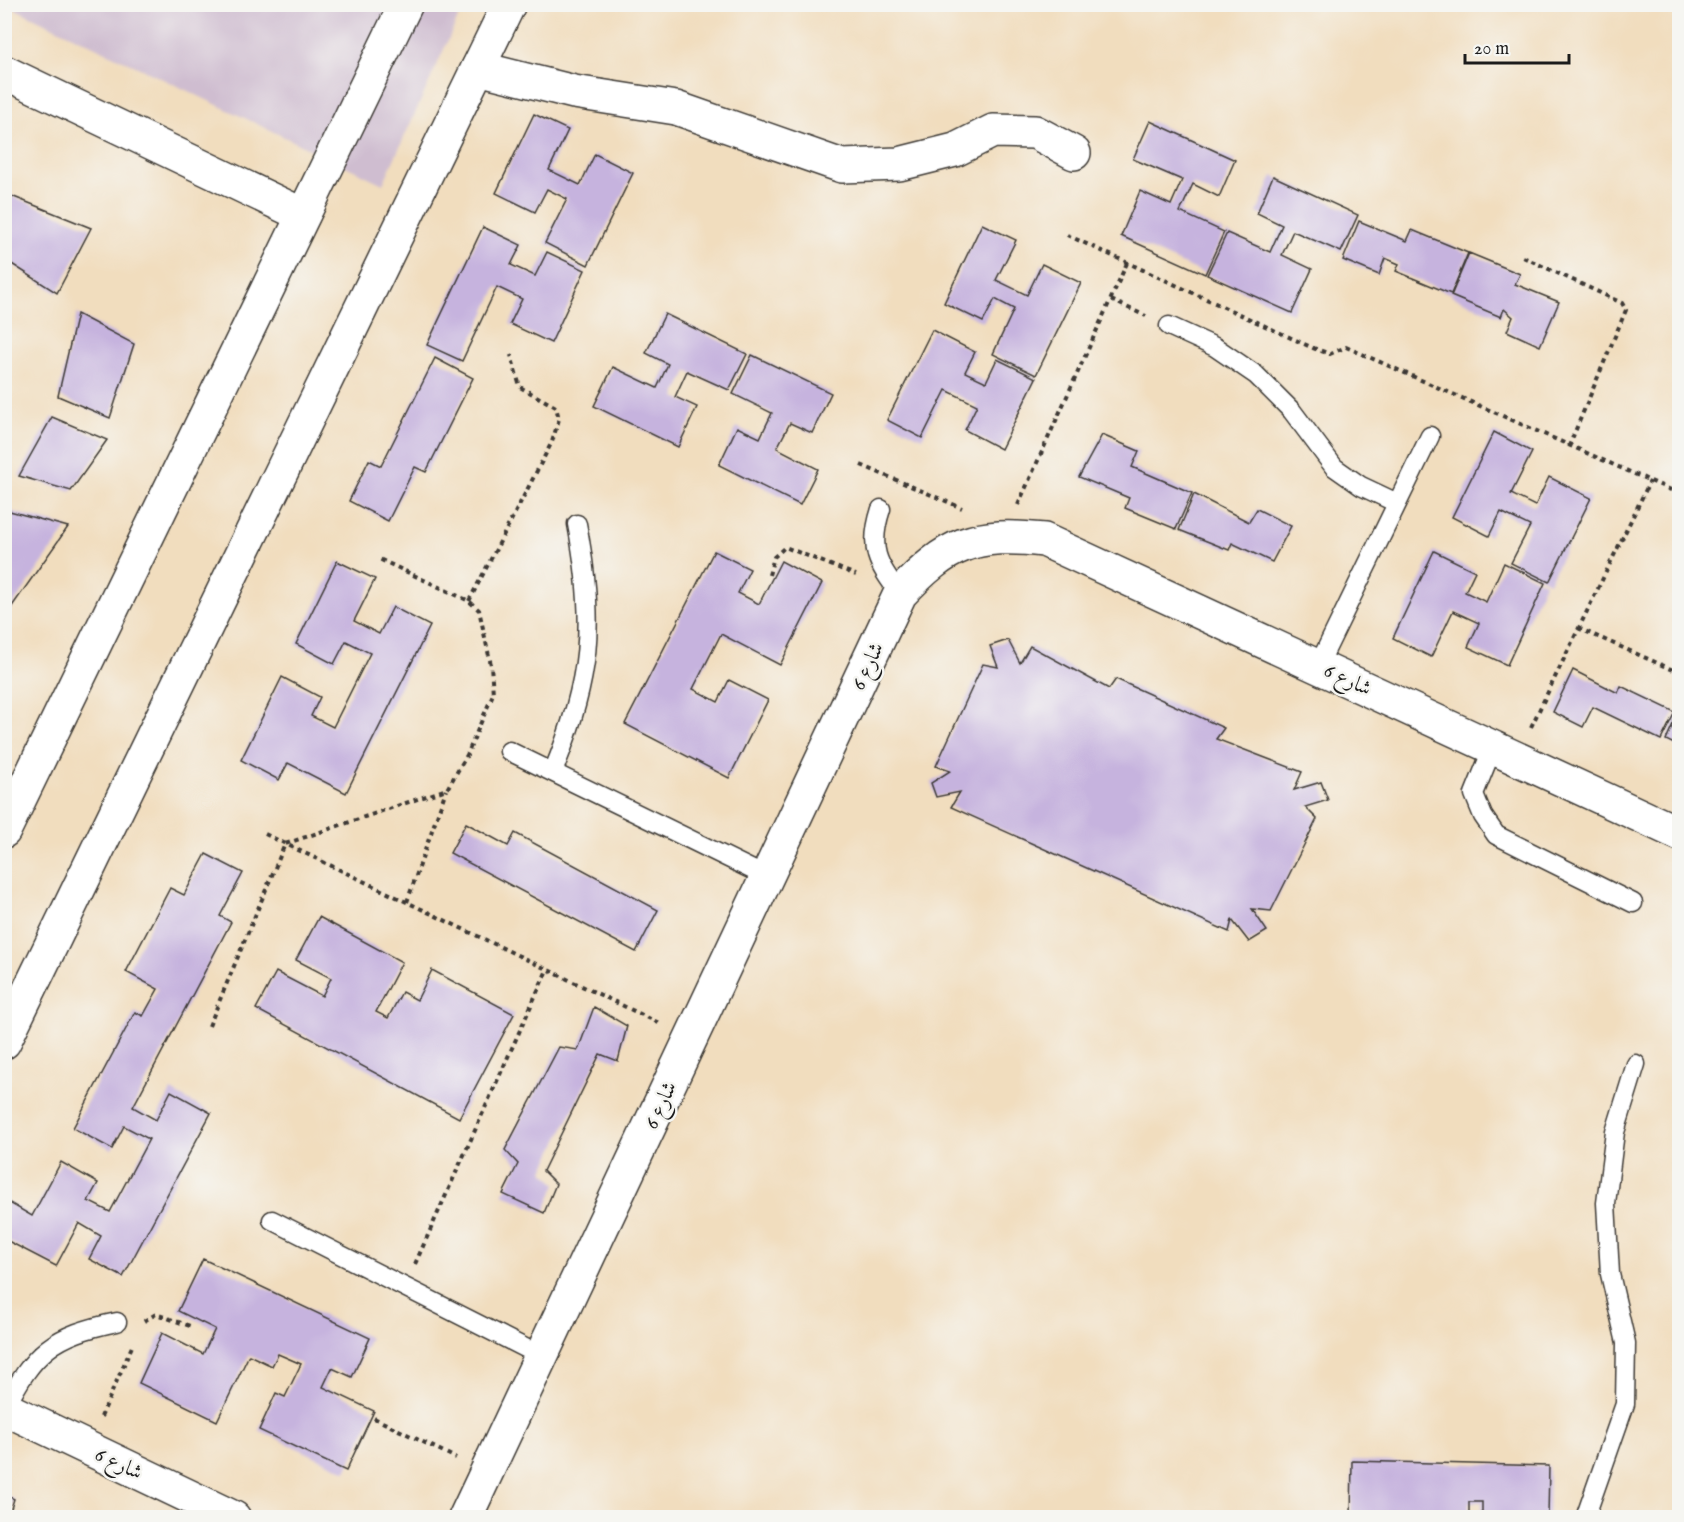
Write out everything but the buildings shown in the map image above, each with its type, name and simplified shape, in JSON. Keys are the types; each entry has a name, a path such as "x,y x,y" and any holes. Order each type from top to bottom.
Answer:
{"street":[{"path":"4,831 406,4"},
{"path":"5,1040 509,4"},
{"path":"478,68 574,92 676,108 842,166 899,164 955,150 993,131 1035,132 1074,153"},
{"path":"4,72 303,215"},
{"name":"شارع 6","path":"465,1518 900,594 928,565 963,544 1004,535 1044,540 1083,555 1680,834"},
{"name":"شارع 6","path":"5,1409 88,1448 196,1510 234,1518"}],"lane":[{"path":"1169,326 1215,347 1256,375 1292,411 1334,467 1361,486 1398,503"},
{"path":"1318,666 1430,436"},
{"path":"881,509 875,528 874,547 878,566 900,594"},
{"path":"553,772 572,725 585,676 590,625 587,574 577,524"},
{"path":"509,751 767,877"},
{"path":"1504,752 1474,794 1483,816 1496,836 1633,903"},
{"path":"1585,1518 1625,1404 1626,1343 1610,1274 1606,1203 1615,1132 1636,1064"},
{"path":"272,1220 541,1356"},
{"path":"5,1409 22,1375 48,1348 80,1330 117,1322"}],"path":[{"path":"1067,235 1313,348 1330,354 1346,347 1680,494"},
{"path":"1523,256 1622,303 1626,310 1569,446"},
{"path":"1004,535 1127,263"},
{"path":"1111,300 1169,326"},
{"path":"469,601 552,442 559,419 556,407 520,387 511,355"},
{"path":"861,465 966,510"},
{"path":"1504,752 1578,628 1650,481"},
{"path":"769,575 774,556 785,548 798,550 900,594"},
{"path":"377,558 469,601 479,610 490,665 493,694 467,755 447,789 407,902"},
{"path":"1578,628 1680,673"},
{"path":"209,1026 285,844 447,789"},
{"path":"265,834 691,1038"},
{"path":"404,1287 547,970"},
{"path":"4,1260 8,1252"},
{"path":"140,1330 144,1320 156,1314 193,1327"},
{"path":"88,1448 135,1341"},
{"path":"374,1418 486,1473"}],"shaded area":[{"path":"5,4 464,5 383,184"}]}
